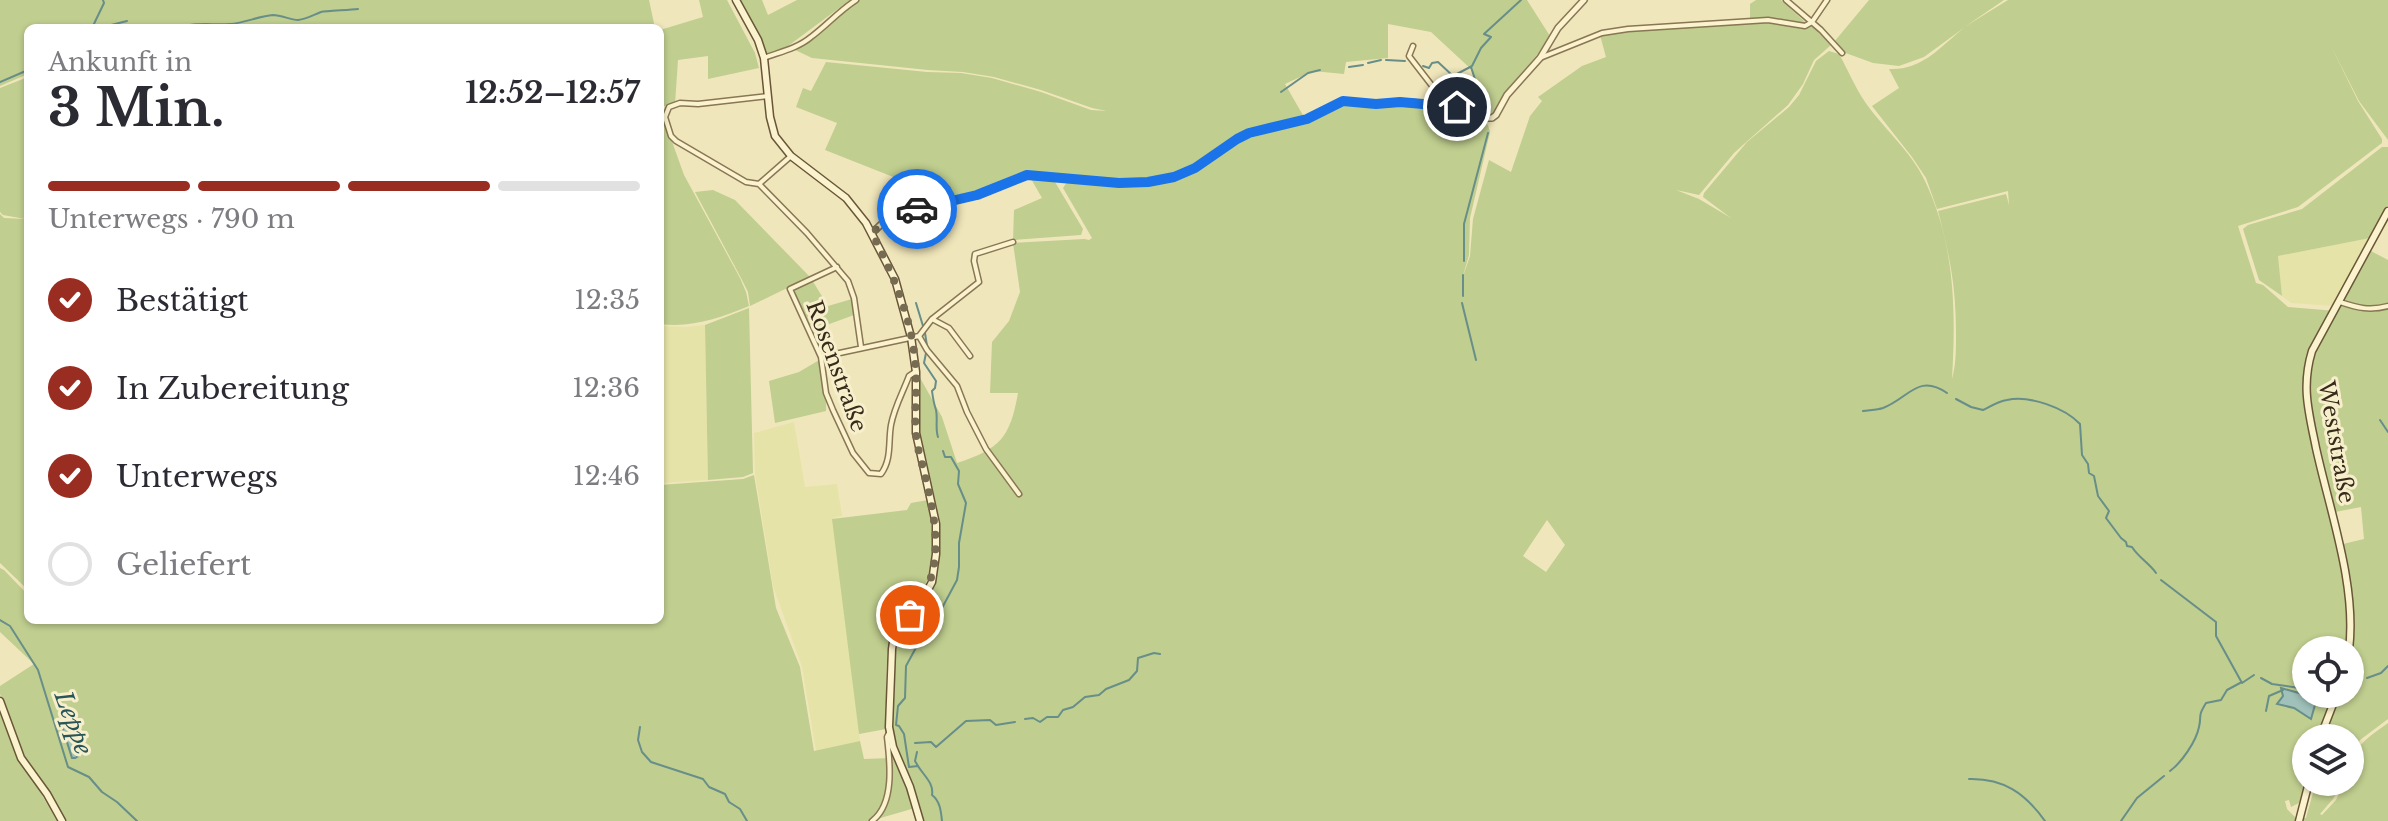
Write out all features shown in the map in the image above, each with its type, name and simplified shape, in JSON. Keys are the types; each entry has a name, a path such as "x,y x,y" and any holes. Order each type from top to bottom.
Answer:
{"main road":[{"path":"736,0 758,40 764,58 775,136 791,156 846,198 872,233 895,279 915,337 916,433 936,524 936,554 932,582 921,603 894,636 890,733 920,821"},
{"name":"Weststraße","path":"2350,636 2351,612 2346,580 2305,386 2312,351 2388,211"},
{"path":"0,701 21,758 62,821"},
{"path":"2299,821 2305,796"}],"street":[{"path":"764,58 810,39 856,0"},
{"path":"872,233 896,214 977,195 1027,175 1132,183 1174,177 1195,168 1249,133 1307,119 1343,101 1457,107 1481,118 1492,118 1507,95 1540,58 1558,28 1584,0"},
{"path":"1786,0 1842,53"},
{"path":"1540,58 1602,33 1628,29 1768,20 1805,26 1812,22 1827,0"},
{"path":"1413,46 1410,61 1427,76 1433,87 1457,107"},
{"path":"768,96 698,104 680,103 669,107 665,117 671,136 676,141 746,182 759,184 837,267 848,281 854,298 861,348"},
{"path":"759,184 791,156"},
{"path":"821,357 915,337 932,319 979,282 975,254 1013,242"},
{"name":"Rosenstraße","path":"837,267 790,289 821,357 826,393 845,439 869,473 881,474 885,470 896,408 909,376 916,372"},
{"path":"2339,301 2362,309 2388,306"},
{"path":"932,319 949,328 970,356"},
{"path":"915,337 957,386 986,449 1019,494"},
{"path":"872,821 882,812 890,779 887,737 890,733"}],"shaded area":[{"path":"2370,238 2333,306 2291,303 2282,296 2278,256"},
{"path":"705,325 708,480 664,483 664,326"},
{"path":"794,422 805,487 837,484 842,516 833,518 860,741 816,751 802,667 773,586 755,474 754,433"}],"green space":[{"path":"0,0 649,0 654,24 24,24 24,76 0,86"},
{"path":"699,0 727,0 755,53 759,68 708,79 708,56 678,60 675,104 664,106 664,29 703,17"},
{"path":"740,0 762,0 768,15 797,0 850,0 788,46 767,54"},
{"path":"860,0 1527,0 1550,36 1488,116 1480,115 1472,70 1431,32 1388,24 1388,58 1346,62 1344,74 1313,71 1285,84 1304,117 1237,137 1190,168 1172,175 1119,181 1027,173 942,202 904,209 911,184 825,150 837,123 796,107 803,88 811,91 826,62 992,78 1091,110 1107,111 994,77 963,72 812,58 793,49"},
{"path":"1756,0 1781,0 1806,23 1750,18 1750,4"},
{"path":"1869,0 2004,0 1966,26 2008,0 2388,0 2388,140 2359,101 2331,46 2358,101 2382,139 2382,143 2298,207 2238,226 2256,283 2263,285 2288,307 2336,311 2339,305 2375,312 2388,309 2388,719 2364,737 2364,724 2292,724 2292,796 2302,796 2299,803 2291,807 2289,800 2285,801 2287,809 2296,818 2306,818 2312,796 2335,796 2322,815 2338,796 2364,796 2364,742 2388,723 2388,821 923,821 892,731 895,643 934,585 938,553 935,502 919,433 919,376 942,417 957,463 984,452 1001,440 1011,421 1018,393 990,393 992,342 1009,321 1020,292 1013,243 1092,238 1063,188 1067,182 1146,186 1177,179 1198,169 1237,142 1303,122 1337,106 1454,108 1488,125 1490,132 1470,218 1469,255 1462,279 1470,256 1473,219 1489,160 1511,172 1530,116 1542,101 1538,97 1582,66 1606,57 1600,35 1628,30 1768,22 1804,29 1812,25 1831,45 1814,60 1803,84 1788,105 1734,153 1699,195 1676,190 1699,199 1731,218 1703,197 1704,193 1747,142 1789,107 1799,95 1816,61 1829,51 1839,54 1865,102 1919,170 1935,205 1948,253 1938,211 2006,194 2009,205 2008,191 1937,209 1926,178 1912,157 1872,106 1899,88 1889,69 1901,69 1921,62 1965,27 1924,57 1899,66 1873,63 1843,52 1834,42","holes":["1948,253 1955,301 1956,352 1952,379 1954,328","2361,507 2364,539 2343,544 2335,512","1547,520 1565,545 1546,572 1523,556"]},
{"path":"24,79 24,219 0,212 0,88"},
{"path":"664,119 684,175 740,278 749,306 717,318 664,324"},
{"path":"2382,147 2388,147 2388,205 2370,238 2278,256 2282,296 2259,280 2243,229 2302,209"},
{"path":"1030,177 1055,182 1083,229 1081,235 1013,240 1014,210 1042,198"},
{"path":"713,190 735,200 810,277 750,306 748,292 695,192"},
{"path":"0,214 4,218 24,219 24,586 0,563"},
{"path":"2369,250 2388,260 2388,304 2365,306 2343,300"},
{"path":"812,280 828,306 852,299 854,315 813,330 793,290"},
{"path":"749,308 753,473 743,477 708,480 705,325"},
{"path":"821,359 826,411 775,423 769,381 799,372"},
{"path":"754,475 776,608 800,667 814,751 860,741 864,759 891,758 891,749 915,808 870,821 65,821 20,748 0,694 0,686 34,664 0,632 0,568 24,591 24,624 664,624 664,485 743,479"},
{"path":"928,500 932,526 931,566 923,591 891,636 886,729 859,734 832,519 907,510 911,503"},
{"path":"0,708 10,740 57,821 0,821"}],"water":[{"path":"2281,688 2292,691 2292,708 2277,704 2283,696"},
{"path":"2294,708 2314,708 2311,719"},
{"path":"67,720 85,752 75,758 72,758 61,723"}],"waterway":[{"path":"94,24 103,0"},
{"path":"1423,66 1429,68 1432,63 1438,62 1453,76 1472,66 1491,37 1484,34 1521,0"},
{"path":"195,24 236,23 273,15 298,20 321,12 358,9"},
{"path":"115,24 127,21"},
{"path":"1368,63 1381,60"},
{"path":"1386,60 1405,61"},
{"path":"1349,67 1363,65"},
{"path":"1471,67 1484,107 1489,110 1488,115"},
{"path":"1281,92 1308,73 1320,70"},
{"path":"0,82 24,72"},
{"path":"1464,261 1464,224 1488,133"},
{"path":"1463,275 1463,296"},
{"path":"916,303 923,326"},
{"path":"1462,303 1476,360"},
{"path":"925,333 927,346"},
{"path":"926,353 924,363 936,381 932,391 938,437"},
{"path":"1863,411 1883,408 1921,386 1937,387 1947,393"},
{"path":"1956,399 1983,410 2004,401 2026,399 2046,404 2074,418 2080,424 2082,455 2089,473 2094,476 2098,496 2109,511 2106,518 2127,546 2132,547 2156,573"},
{"path":"2380,420 2388,432"},
{"path":"942,821 940,806 932,795 928,780 918,766 909,767 904,734 896,725 898,706 905,698 906,666 918,644 927,636 957,580 966,503 958,484 959,471 951,457 945,457 943,451"},
{"path":"2161,580 2216,622 2216,636 2242,683 2254,675"},
{"name":"Leppe","path":"0,620 10,626 38,670 68,767 89,777 137,821"},
{"path":"1025,719 1033,718 1040,722 1047,717 1058,717 1063,710 1073,707 1085,697 1099,695 1129,680 1137,671 1138,658 1160,654"},
{"path":"2367,678 2381,673 2388,666"},
{"path":"2261,678 2272,684 2292,687"},
{"path":"2170,771 2191,745 2206,703 2221,700 2227,690 2240,683"},
{"path":"2266,711 2269,696 2283,690"},
{"path":"915,743 931,742 936,747 966,721 990,720 996,725 1015,722"},
{"path":"640,727 638,740 642,752 651,762 703,779 709,787 725,794 747,821"},
{"path":"917,752 915,761 918,766"},
{"path":"2121,821 2137,798 2164,776"},
{"path":"1969,779 2003,784 2029,802 2045,821"}],"way so far":[{"path":"910,615 921,603 932,582 936,524 916,433 916,372 911,337 895,279 872,233 888,218 917,209"}],"route":[{"path":"917,209 977,195 1027,175 1119,183 1174,177 1195,168 1249,133 1307,119 1343,101 1457,107"}]}
